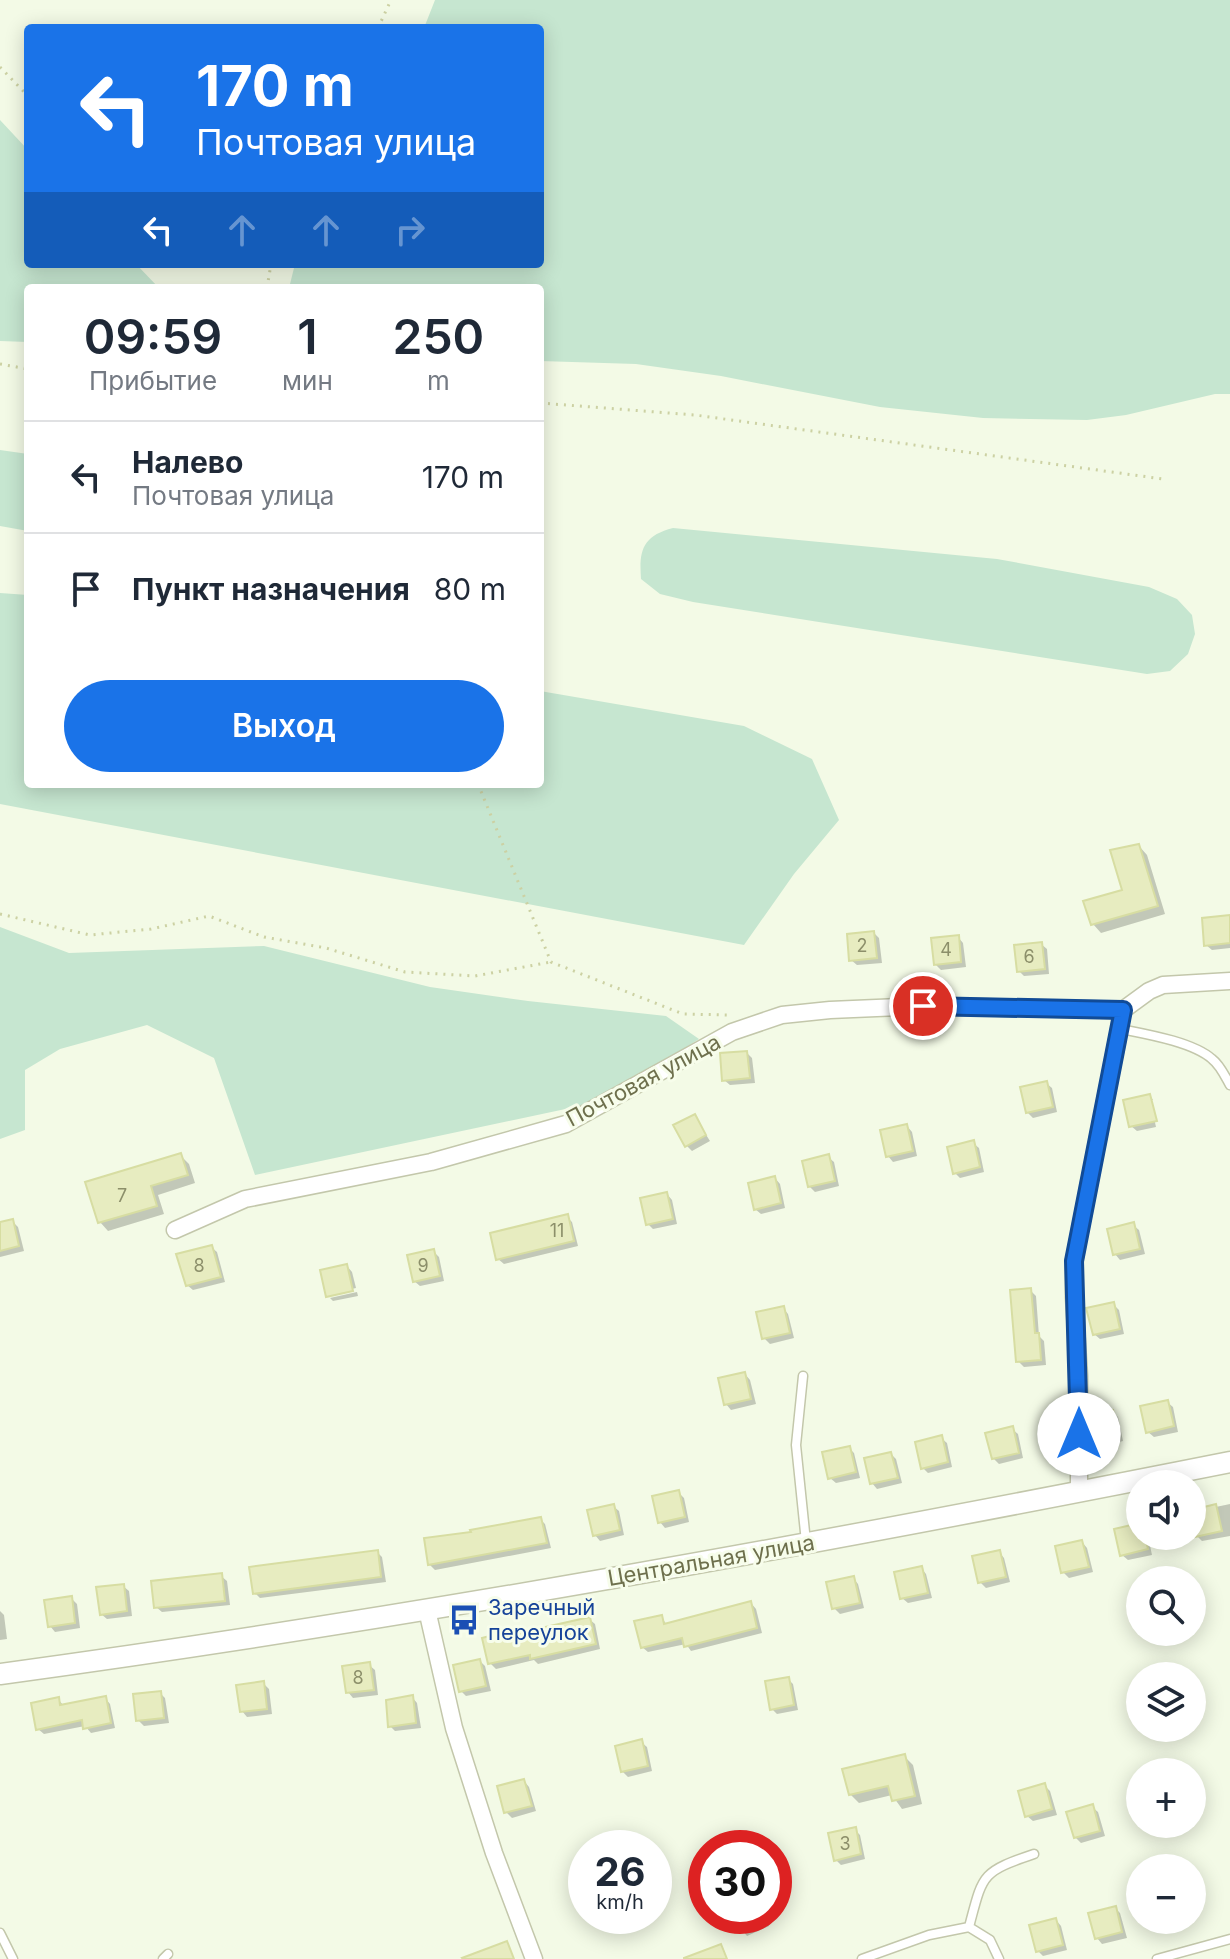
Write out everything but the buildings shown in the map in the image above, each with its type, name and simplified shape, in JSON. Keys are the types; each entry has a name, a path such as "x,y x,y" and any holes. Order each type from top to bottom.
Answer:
{"street":[{"path":"1079,1492 1079,1376 1074,1261 1123,1010 1163,985 1230,981"},
{"name":"Почтовая улица","path":"175,1230 245,1199 431,1162 566,1124 732,1032 782,1015 923,1006 1123,1010"},
{"name":"Центральная улица","path":"0,1674 427,1610 806,1543 1230,1462"},
{"path":"427,1610 454,1728 494,1853 534,1959"}],"lane":[{"path":"1121,1029 1190,1047 1207,1055 1214,1060 1230,1085"},
{"path":"803,1376 796,1445 806,1543"},
{"path":"969,1927 983,1880 1001,1865 1034,1854"},
{"path":"862,1959 929,1935 969,1927 990,1940 999,1959"},
{"path":"0,1933 13,1959"},
{"path":"1157,1959 1230,1939"}],"path":[{"path":"380,24 391,0"},
{"path":"0,67 24,92"},
{"path":"0,364 24,368"},
{"path":"544,403 695,415 1163,479"},
{"path":"480,788 551,962"},
{"path":"0,914 90,935 151,929 209,916 264,937 326,948 405,972 475,976 551,962 683,1014 740,1015"}],"green space":[{"path":"435,0 1230,0 1230,394 1215,394 1126,415 1087,420 983,418 880,407 721,376 636,364 544,361 544,284 290,284 294,268 544,268 544,24 426,24"},
{"path":"0,120 24,146 24,268 140,268 155,284 24,284 24,342 0,341"},
{"path":"0,450 24,453 24,530 0,526"},
{"path":"673,528 997,559 1149,587 1177,599 1192,615 1195,634 1188,654 1170,671 1147,674 693,602 660,594 641,579 645,546 655,535"},
{"path":"0,593 24,595 24,788 544,788 544,692 744,726 812,759 839,820 794,874 744,945 0,804"},
{"path":"0,927 69,953 264,946 430,987 666,1016 699,1039 603,1101 255,1175 214,1058 147,1025 60,1049 25,1070 25,1130 0,1139"}],"place":[{"name":"Заречный переулок","path":"464,1620"}],"route":[{"path":"923,1006 1123,1010 1074,1261 1079,1434"}]}
